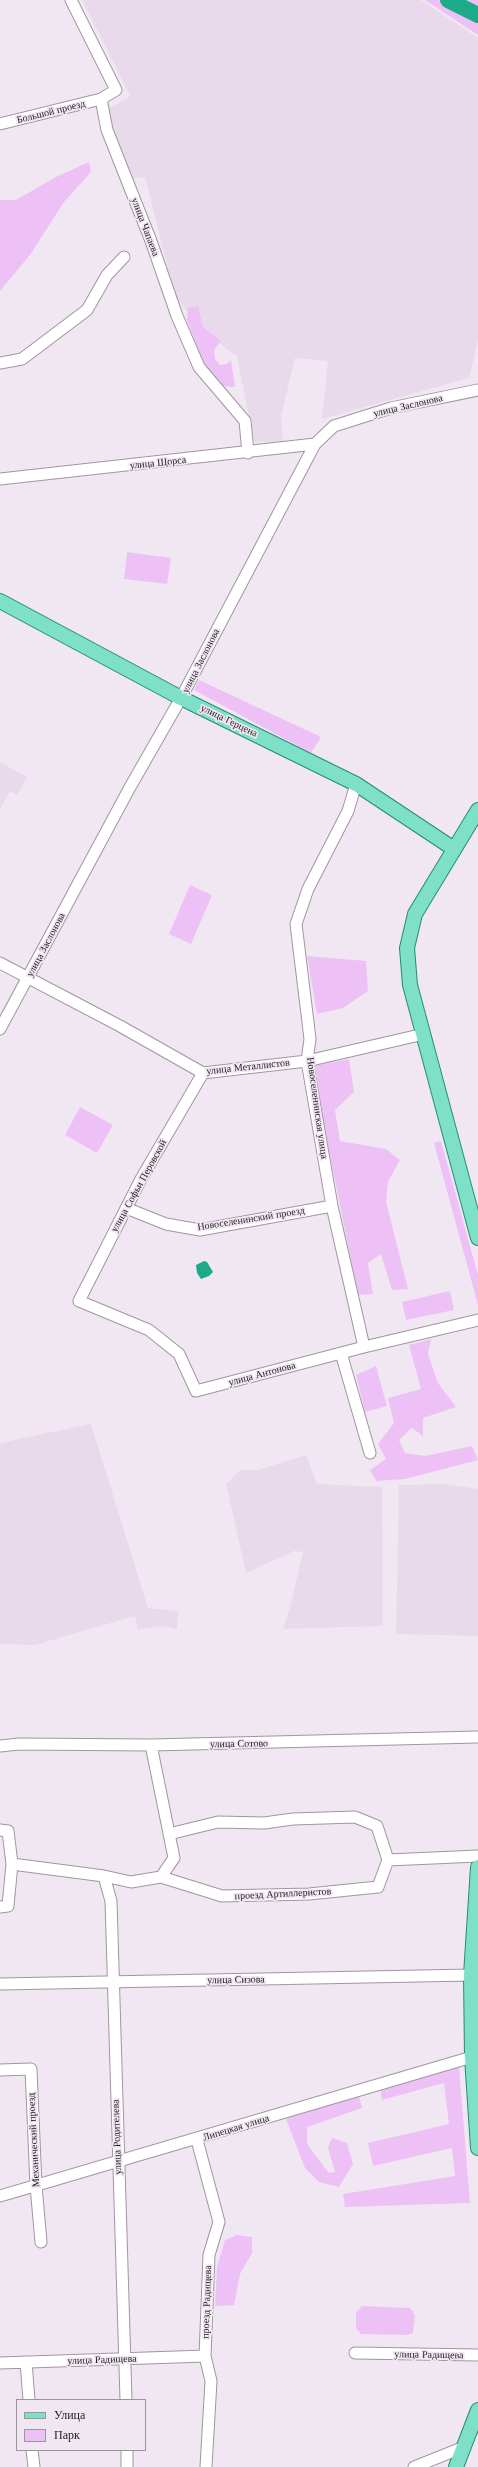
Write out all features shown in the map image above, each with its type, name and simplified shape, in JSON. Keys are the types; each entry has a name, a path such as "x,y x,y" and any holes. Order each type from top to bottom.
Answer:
{"main road":[{"name":"улица Герцена","path":"0,601 182,698 356,784 454,849"},
{"path":"478,810 415,914 407,948 410,985 478,1238"},
{"path":"478,1867 473,1971 472,2057 478,2148"},
{"path":"456,2467 470,2440 478,2410"}],"street":[{"path":"70,0 116,90 102,99"},
{"name":"Большой проезд","path":"0,124 102,99"},
{"name":"улица Чапаева","path":"102,99 107,130 199,367 245,421 248,453"},
{"path":"0,363 22,359 87,310 107,276 124,257"},
{"name":"улица Заслонова","path":"0,1029 129,789 182,698 315,444 334,426 391,408 478,390"},
{"name":"улица Щорса","path":"0,479 248,453 315,444"},
{"name":"Новоселенинская улица","path":"356,784 348,811 308,889 296,924 310,1040 307,1061 332,1206 364,1347"},
{"name":"улица Металлистов","path":"0,964 120,1026 204,1073 307,1061 424,1034"},
{"name":"улица Софьи Перовской","path":"80,1301 126,1208 204,1073"},
{"name":"Новоселенинский проезд","path":"126,1208 166,1224 200,1230 332,1206"},
{"name":"улица Антонова","path":"80,1301 149,1330 179,1354 196,1391 364,1347 478,1320"},
{"path":"341,1353 370,1453"},
{"name":"улица Сотово","path":"0,1746 19,1744 151,1746 478,1737"},
{"path":"151,1746 174,1858 161,1877"},
{"path":"169,1834 218,1822 264,1822 293,1819 355,1817 377,1826 388,1860 478,1856"},
{"path":"0,1830 8,1831 12,1864 8,1906 0,1907"},
{"name":"проезд Артиллеристов","path":"12,1864 104,1876 130,1882 161,1877 222,1896 309,1894 378,1887 388,1860"},
{"name":"улица Родителева","path":"104,1876 111,1901 126,2399"},
{"name":"улица Сизова","path":"0,1984 473,1971"},
{"name":"Липецкая улица","path":"0,2196 118,2161 197,2140 472,2057"},
{"name":"Механический проезд","path":"0,2070 31,2069 36,2186 41,2242"},
{"name":"проезд Радищева","path":"197,2140 219,2222 209,2255 204,2356 211,2381 206,2467"},
{"name":"улица Радищева","path":"355,2353 478,2355"},
{"name":"улица Радищева","path":"0,2363 125,2360 204,2356"},
{"path":"26,2362 29,2399"},
{"path":"414,2467 470,2440"},
{"path":"32,2451 34,2467"},
{"path":"127,2451 127,2467"}],"shaded area":[{"path":"82,0 421,0 478,38 478,341 469,378 322,419 328,361 295,358 281,417 283,441 254,442 237,356 204,333 175,296 145,177 133,179 106,110 130,96"},
{"path":"0,762 27,777 17,795 10,791 0,809"},
{"path":"204,1261 207,1262 213,1272 209,1276 201,1279 197,1273 196,1265"},
{"path":"91,1424 148,1608 178,1611 177,1629 162,1626 138,1630 135,1616 35,1645 0,1644 0,1443"},
{"path":"306,1455 317,1484 382,1487 383,1626 283,1629 291,1604 303,1552 294,1551 246,1573 226,1484 240,1470 258,1470"},
{"path":"446,1484 478,1489 478,1636 396,1634 399,1485"}],"green space":[{"path":"425,0 478,0 478,35"},
{"path":"89,162 91,172 64,202 30,255 0,291 0,200 16,200 56,177"},
{"path":"198,306 203,327 221,341 214,350 215,359 220,365 227,364 231,360 235,387 220,386 206,370 187,320 188,308"},
{"path":"127,552 171,558 167,584 124,579"},
{"path":"199,680 321,737 311,753 194,690"},
{"path":"190,885 212,895 191,944 169,934"},
{"path":"307,956 366,961 368,991 343,1008 317,1014"},
{"path":"349,1059 354,1092 335,1110 340,1141 386,1149 400,1160 388,1182 386,1202 408,1289 392,1290 381,1254 368,1263 373,1294 358,1295 312,1066"},
{"path":"80,1107 113,1125 97,1153 65,1135"},
{"path":"441,1141 478,1275 478,1305 434,1143"},
{"path":"450,1291 454,1310 406,1320 402,1302"},
{"path":"431,1339 428,1354 438,1383 456,1407 423,1418 423,1436 412,1428 399,1440 405,1453 425,1456 472,1446 478,1460 405,1479 376,1481 370,1470 386,1459 378,1444 394,1423 388,1398 421,1389 409,1345"},
{"path":"376,1366 387,1406 365,1412 356,1375"},
{"path":"459,2067 470,2203 345,2207 343,2194 455,2176 452,2148 373,2166 368,2143 449,2124 444,2083 382,2100 380,2089"},
{"path":"359,2095 362,2108 307,2127 307,2144 329,2173 335,2172 328,2148 332,2138 347,2143 353,2164 339,2187 319,2182 305,2168 286,2119"},
{"path":"237,2235 252,2237 252,2253 240,2274 234,2305 215,2306 217,2267 225,2240"},
{"path":"362,2306 410,2308 415,2315 413,2333 407,2335 361,2334 356,2328 356,2313"}],"waterway":[{"path":"448,0 478,15"}]}
